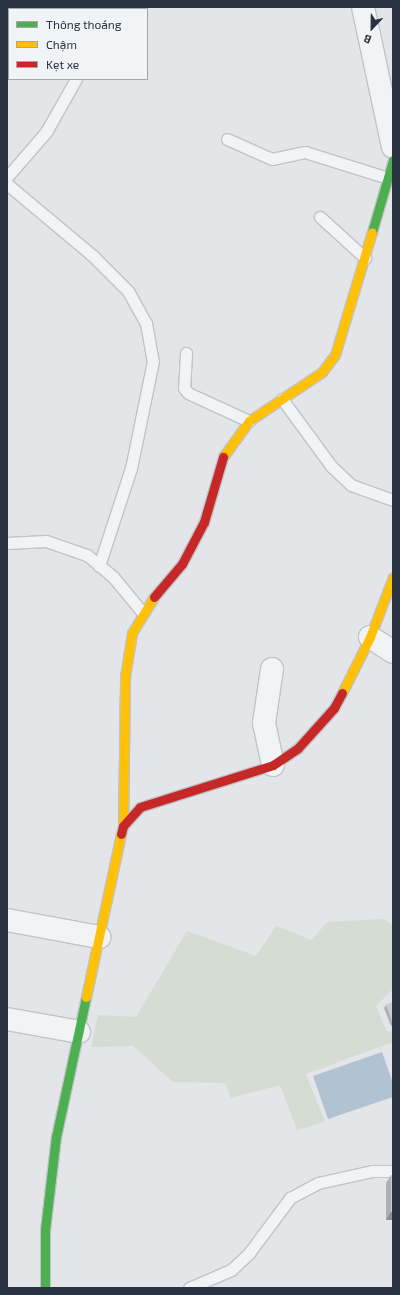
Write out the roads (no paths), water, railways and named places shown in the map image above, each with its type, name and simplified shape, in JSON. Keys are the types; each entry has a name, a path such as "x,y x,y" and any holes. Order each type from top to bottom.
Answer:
{"street":[{"path":"363,7 393,147"},
{"path":"45,1288 45,1230 56,1137 123,826 125,677 132,633 143,613 182,564 204,522 224,452 249,421 322,372 335,355 366,258 393,160"},
{"path":"123,826 140,807 272,765 298,748 334,708 370,637 393,577"},
{"path":"370,637 393,652"},
{"path":"272,669 264,723 272,765"},
{"path":"7,920 99,937"},
{"path":"7,1019 79,1032"}],"lane":[{"path":"75,80 46,132 8,183 40,213 92,254 128,291 146,323 153,361 131,468 99,566"},
{"path":"228,139 272,159 305,152 388,178"},
{"path":"320,217 366,258"},
{"path":"186,353 184,388 188,393 249,421"},
{"path":"282,399 332,467 351,485 393,500"},
{"path":"7,543 46,541 86,555 99,566 143,613"},
{"path":"189,1288 231,1270 249,1253 290,1198 318,1183 372,1171 393,1171"}],"water":[{"path":"382,1052 393,1083 393,1097 328,1119 313,1076"}]}
